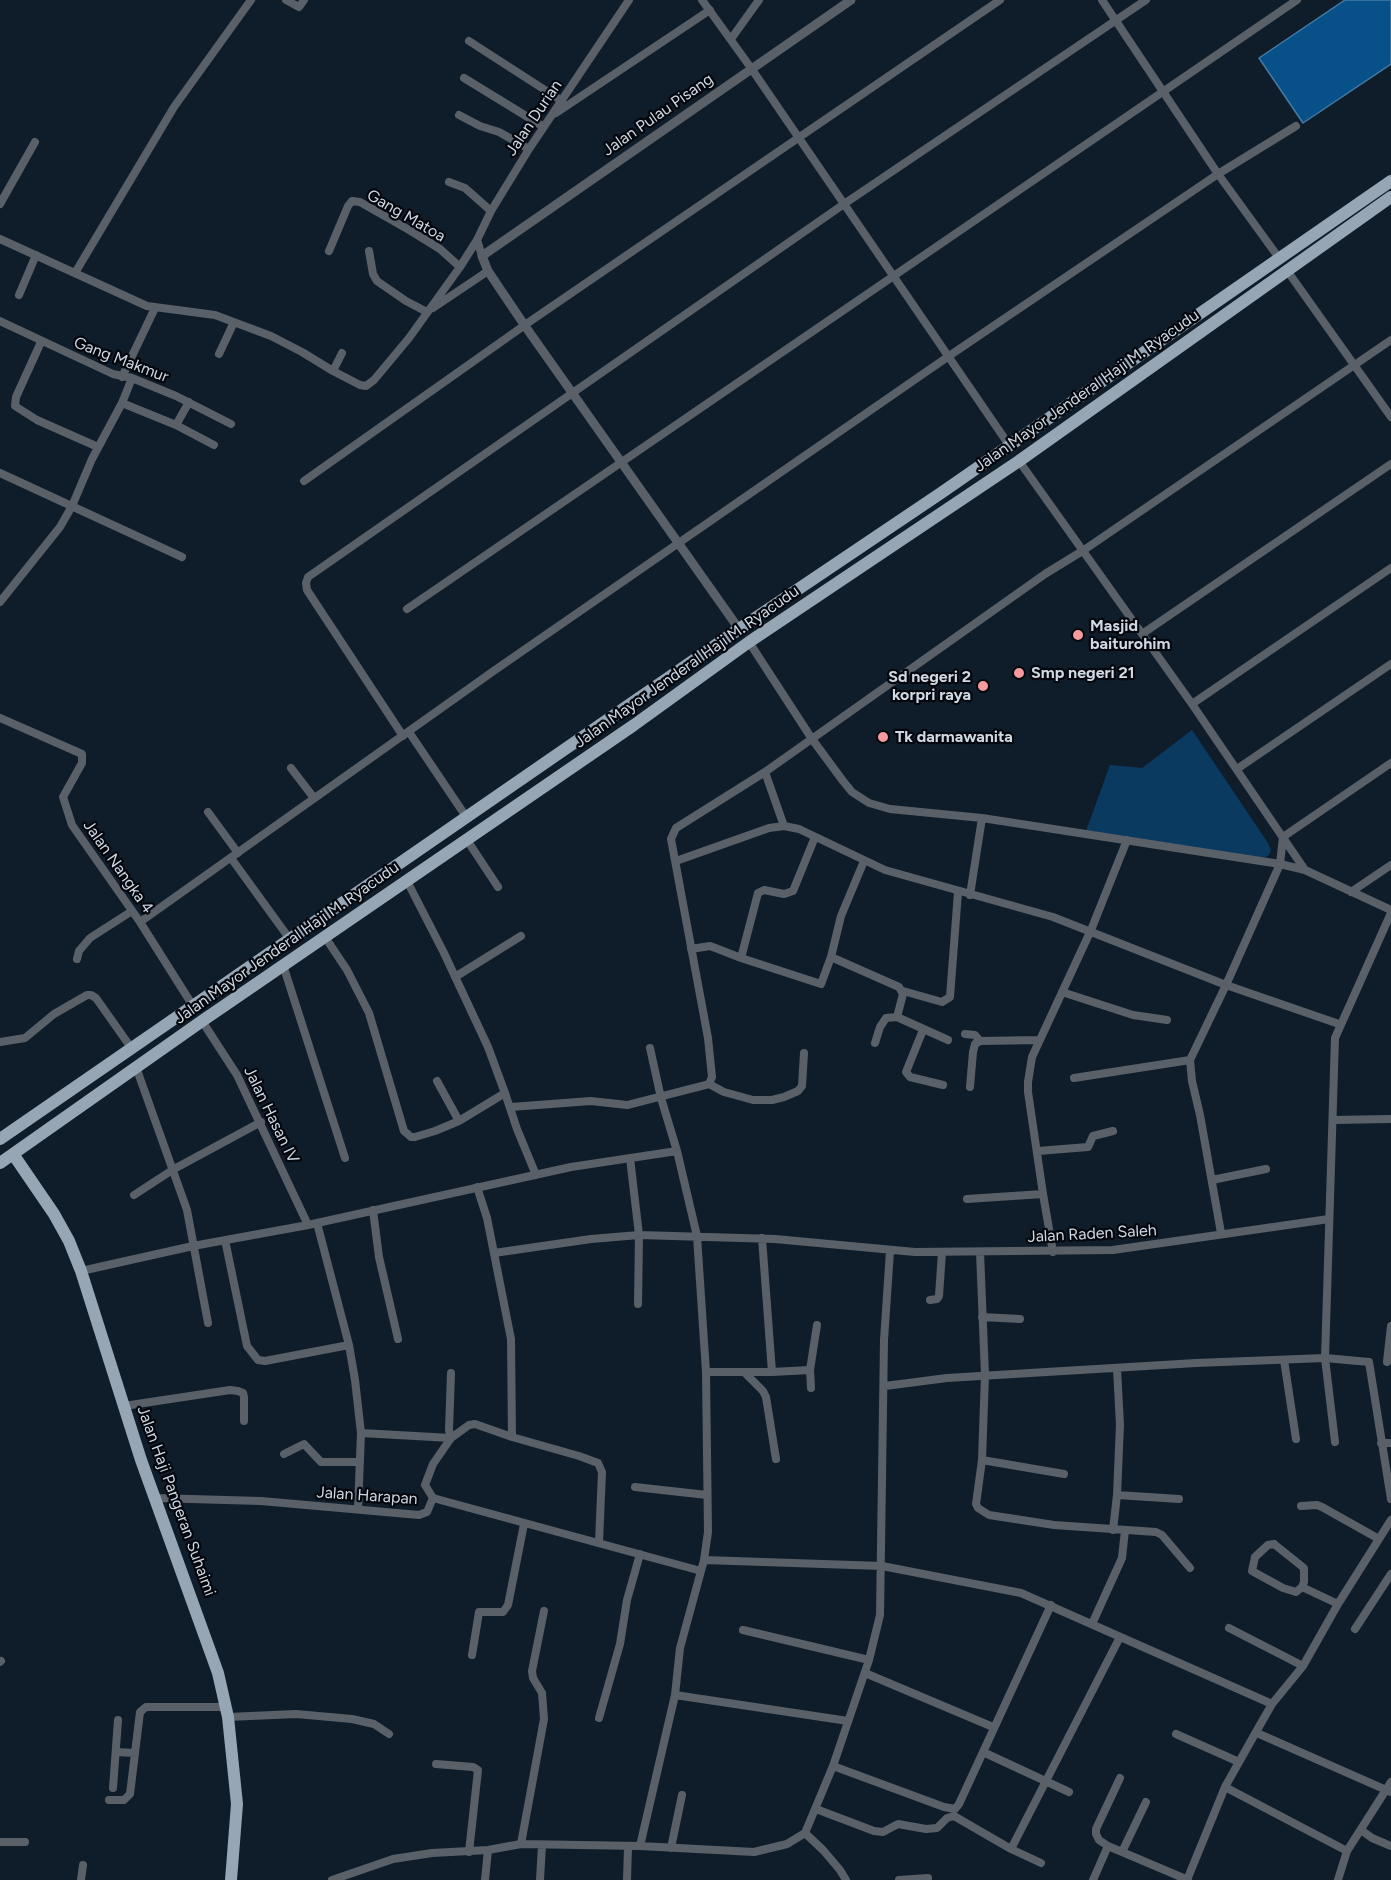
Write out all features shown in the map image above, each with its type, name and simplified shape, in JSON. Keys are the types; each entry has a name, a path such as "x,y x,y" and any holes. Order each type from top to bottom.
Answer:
{"main road":[{"name":"Jalan Mayor Jenderal Haji M. Ryacudu","path":"1,1137 1390,181"},
{"name":"Jalan Mayor Jenderal Haji M. Ryacudu","path":"0,1163 749,642 1019,461 1391,197"},
{"path":"893,525 894,533 904,539"},
{"path":"867,542 876,546 877,556"},
{"path":"346,900 355,909 372,898 381,898"},
{"path":"320,918 329,919 342,913 348,920"},
{"name":"Jalan Haji Pangeran Suhaimi","path":"14,1154 54,1214 69,1241 81,1271 155,1498 218,1672 227,1712 237,1804 231,1880"}],"street":[{"path":"75,273 174,107 251,0"},
{"path":"286,0 299,7 304,0"},
{"name":"Jalan Durian","path":"0,239 135,302 155,308 215,315 271,336 360,385 371,384 409,338 460,267 529,149 629,0"},
{"path":"702,0 1009,445"},
{"path":"731,39 759,0"},
{"name":"Jalan Pulau Pisang","path":"482,256 851,0"},
{"path":"304,482 525,326 1000,0"},
{"path":"1102,0 1218,174 1279,258"},
{"path":"467,818 307,590 308,577 844,204 1146,0"},
{"path":"407,609 1297,0"},
{"path":"552,115 710,10"},
{"path":"469,41 562,101"},
{"path":"464,78 544,127"},
{"path":"459,115 480,126 499,132 529,149"},
{"path":"140,922 495,670 949,356 1218,174 1296,126"},
{"path":"0,204 35,142"},
{"path":"449,182 465,188 491,211"},
{"name":"Gang Matoa","path":"329,251 352,201 360,202 411,231 440,249 460,267"},
{"path":"477,240 488,271 525,326 739,629"},
{"path":"369,251 373,274 377,281 427,312 488,271"},
{"path":"19,295 36,255"},
{"path":"1286,270 1391,417"},
{"path":"122,376 155,308"},
{"name":"Gang Makmur","path":"0,321 41,342 189,402 231,424"},
{"path":"219,354 234,322"},
{"path":"709,1084 712,1077 708,1038 671,839 676,828 765,772 1045,574 1084,550 1391,340"},
{"path":"41,342 15,397 15,406 37,420 98,447"},
{"path":"333,371 342,353"},
{"path":"0,602 60,527 122,403 132,378"},
{"path":"176,425 189,402"},
{"path":"122,403 176,425 214,445"},
{"path":"1019,461 1192,704 1305,870"},
{"path":"1142,634 1391,464"},
{"path":"0,473 182,557"},
{"path":"1192,704 1391,568"},
{"path":"749,642 812,739 852,792 869,803 890,809 982,818 1280,864 1305,870 1391,912 1335,1038 1326,1358 1335,1442"},
{"path":"1237,769 1391,664"},
{"name":"Jalan Nangka 4","path":"0,718 82,754 82,763 63,797 72,825 132,910 193,1006"},
{"path":"1221,1233 1190,1060 1280,864 1283,837 1391,763"},
{"path":"291,768 314,798"},
{"path":"765,772 784,826"},
{"path":"208,812 289,938"},
{"path":"970,895 982,818"},
{"path":"676,861 769,828 784,826 799,829 864,861 908,878 1023,908 1090,930 1226,985 1340,1024"},
{"path":"741,958 758,893 764,890 784,894 793,891 815,837"},
{"path":"467,840 498,887"},
{"path":"1053,1252 1042,1194 1028,1082 1032,1057 1090,930 1127,840"},
{"path":"691,949 710,946 819,985 822,983 831,957 841,916 864,861"},
{"path":"1352,892 1391,865"},
{"path":"407,881 488,1047 517,1129 536,1174"},
{"path":"831,957 895,985 903,991 942,1002 950,997 958,892"},
{"path":"77,959 79,951 90,938 132,910"},
{"path":"455,977 521,936"},
{"path":"325,937 347,970 369,1013 404,1131 411,1137 415,1137 435,1131 506,1093"},
{"path":"283,965 345,1158"},
{"path":"897,1017 903,991"},
{"path":"1062,992 1133,1015 1167,1020"},
{"path":"0,1042 24,1038 54,1014 87,995 91,995 96,998 132,1048"},
{"path":"876,1043 880,1027 886,1018 897,1017 948,1040"},
{"name":"Jalan Hasan IV","path":"202,1021 237,1075 308,1225"},
{"path":"923,1029 907,1074 943,1085"},
{"path":"965,1034 975,1035 980,1041"},
{"path":"970,1087 975,1044 980,1041 1039,1040"},
{"path":"640,1846 675,1695 680,1648 704,1560 708,1532 706,1372 697,1236 650,1048"},
{"path":"511,1107 591,1101 622,1106 661,1098 709,1084 724,1092 753,1100 772,1100 798,1091 802,1086 804,1053"},
{"path":"1074,1078 1190,1060"},
{"path":"136,1067 187,1210 208,1323"},
{"path":"437,1081 459,1120"},
{"path":"1333,1120 1391,1119"},
{"path":"134,1195 174,1169 261,1122"},
{"path":"1038,1151 1088,1147 1093,1136 1113,1131"},
{"path":"81,1271 194,1246 308,1225 536,1174 677,1151"},
{"path":"630,1158 639,1235 638,1304"},
{"path":"1212,1180 1266,1169"},
{"path":"477,1187 487,1218 511,1339 512,1437"},
{"path":"967,1199 1042,1194"},
{"path":"373,1210 379,1257 398,1339"},
{"name":"Jalan Raden Saleh","path":"494,1253 591,1239 639,1235 762,1238 890,1251 1113,1250 1329,1219"},
{"path":"317,1223 349,1345 361,1432 358,1509"},
{"path":"762,1238 772,1372"},
{"path":"225,1240 247,1346 258,1360 265,1361 349,1345"},
{"path":"333,1880 393,1859 432,1853 488,1850 520,1844 640,1846 754,1852 787,1844 805,1833 849,1721 869,1660 880,1615 885,1340 890,1251"},
{"path":"930,1300 937,1299 939,1296 942,1252"},
{"path":"980,1252 985,1375 982,1460 976,1504 982,1512 989,1515 1054,1526 1156,1532 1162,1535 1190,1568"},
{"path":"982,1317 1020,1319"},
{"path":"811,1388 810,1370 817,1325"},
{"path":"885,1386 985,1375 1284,1360 1326,1358 1389,1362 1391,1326"},
{"path":"1284,1360 1296,1439"},
{"path":"1369,1362 1391,1499"},
{"path":"1113,1530 1120,1425 1117,1369"},
{"path":"706,1372 810,1370"},
{"path":"744,1372 766,1397 776,1459"},
{"path":"451,1373 449,1430 451,1438"},
{"path":"124,1406 230,1390 243,1393 244,1421"},
{"path":"433,1498 425,1485 433,1464 451,1438 469,1425 475,1424 598,1463 602,1472 599,1542"},
{"path":"361,1432 451,1438"},
{"path":"1381,1443 1391,1443"},
{"path":"284,1454 304,1444 321,1462 360,1462"},
{"path":"982,1460 1064,1474"},
{"path":"635,1487 707,1495"},
{"path":"1117,1495 1179,1499"},
{"name":"Jalan Harapan","path":"155,1498 261,1501 419,1515 427,1512 433,1498 701,1571"},
{"path":"1301,1506 1322,1507 1379,1539"},
{"path":"1120,1778 1096,1829 1099,1840 1187,1880 1226,1787 1239,1762 1272,1704 1303,1666 1338,1604 1391,1520"},
{"path":"472,1654 479,1612 503,1612 508,1605 524,1524"},
{"path":"1092,1624 1124,1552 1125,1530"},
{"path":"1274,1544 1279,1547 1304,1568 1302,1587 1296,1592 1252,1571 1255,1557 1268,1545 1274,1544"},
{"path":"599,1718 620,1644 627,1600 640,1554"},
{"path":"704,1560 882,1566 1021,1593 1272,1704"},
{"path":"1355,1629 1391,1574"},
{"path":"1302,1587 1338,1604"},
{"path":"833,1766 949,1809 955,1809 1051,1605"},
{"path":"520,1844 544,1719 542,1694 533,1678 532,1671 544,1611"},
{"path":"1229,1628 1303,1666"},
{"path":"743,1630 869,1660"},
{"path":"1011,1849 1120,1637"},
{"path":"865,1673 993,1726"},
{"path":"675,1695 849,1721"},
{"path":"109,1800 124,1800 130,1794 138,1719 140,1712 146,1707 352,1719 374,1724 389,1734"},
{"path":"113,1788 118,1720"},
{"path":"1257,1733 1388,1791"},
{"path":"1176,1734 1239,1762"},
{"path":"116,1752 135,1752"},
{"path":"983,1752 1069,1792"},
{"path":"436,1764 473,1767 478,1770 469,1852"},
{"path":"1338,1880 1347,1851 1388,1791 1391,1782"},
{"path":"1226,1787 1347,1851"},
{"path":"671,1848 682,1795"},
{"path":"1122,1852 1146,1802"},
{"path":"816,1809 874,1831 883,1832 898,1824 926,1829 937,1827 947,1818 954,1816 1011,1849 1041,1863"},
{"path":"943,1824 949,1809"},
{"path":"1361,1830 1372,1838 1391,1846"},
{"path":"805,1833 823,1850 846,1880"},
{"path":"0,1842 25,1842"},
{"path":"540,1880 542,1845"},
{"path":"627,1880 628,1846"},
{"path":"1093,1880 1108,1846"},
{"path":"485,1880 488,1850"},
{"path":"81,1880 83,1865"},
{"path":"899,1880 928,1878"}],"shaded area":[{"path":"1345,0 1391,0 1391,64 1303,123 1259,58"},
{"path":"1192,730 1268,843 1271,850 1269,855 1263,859 1086,831 1110,765 1142,768"}],"place":[{"name":"Masjid baiturohim","path":"1078,635"},
{"name":"Smp negeri 21","path":"1019,673"},
{"name":"Sd negeri 2 korpri raya","path":"983,686"},
{"name":"Tk darmawanita","path":"883,737"}]}
